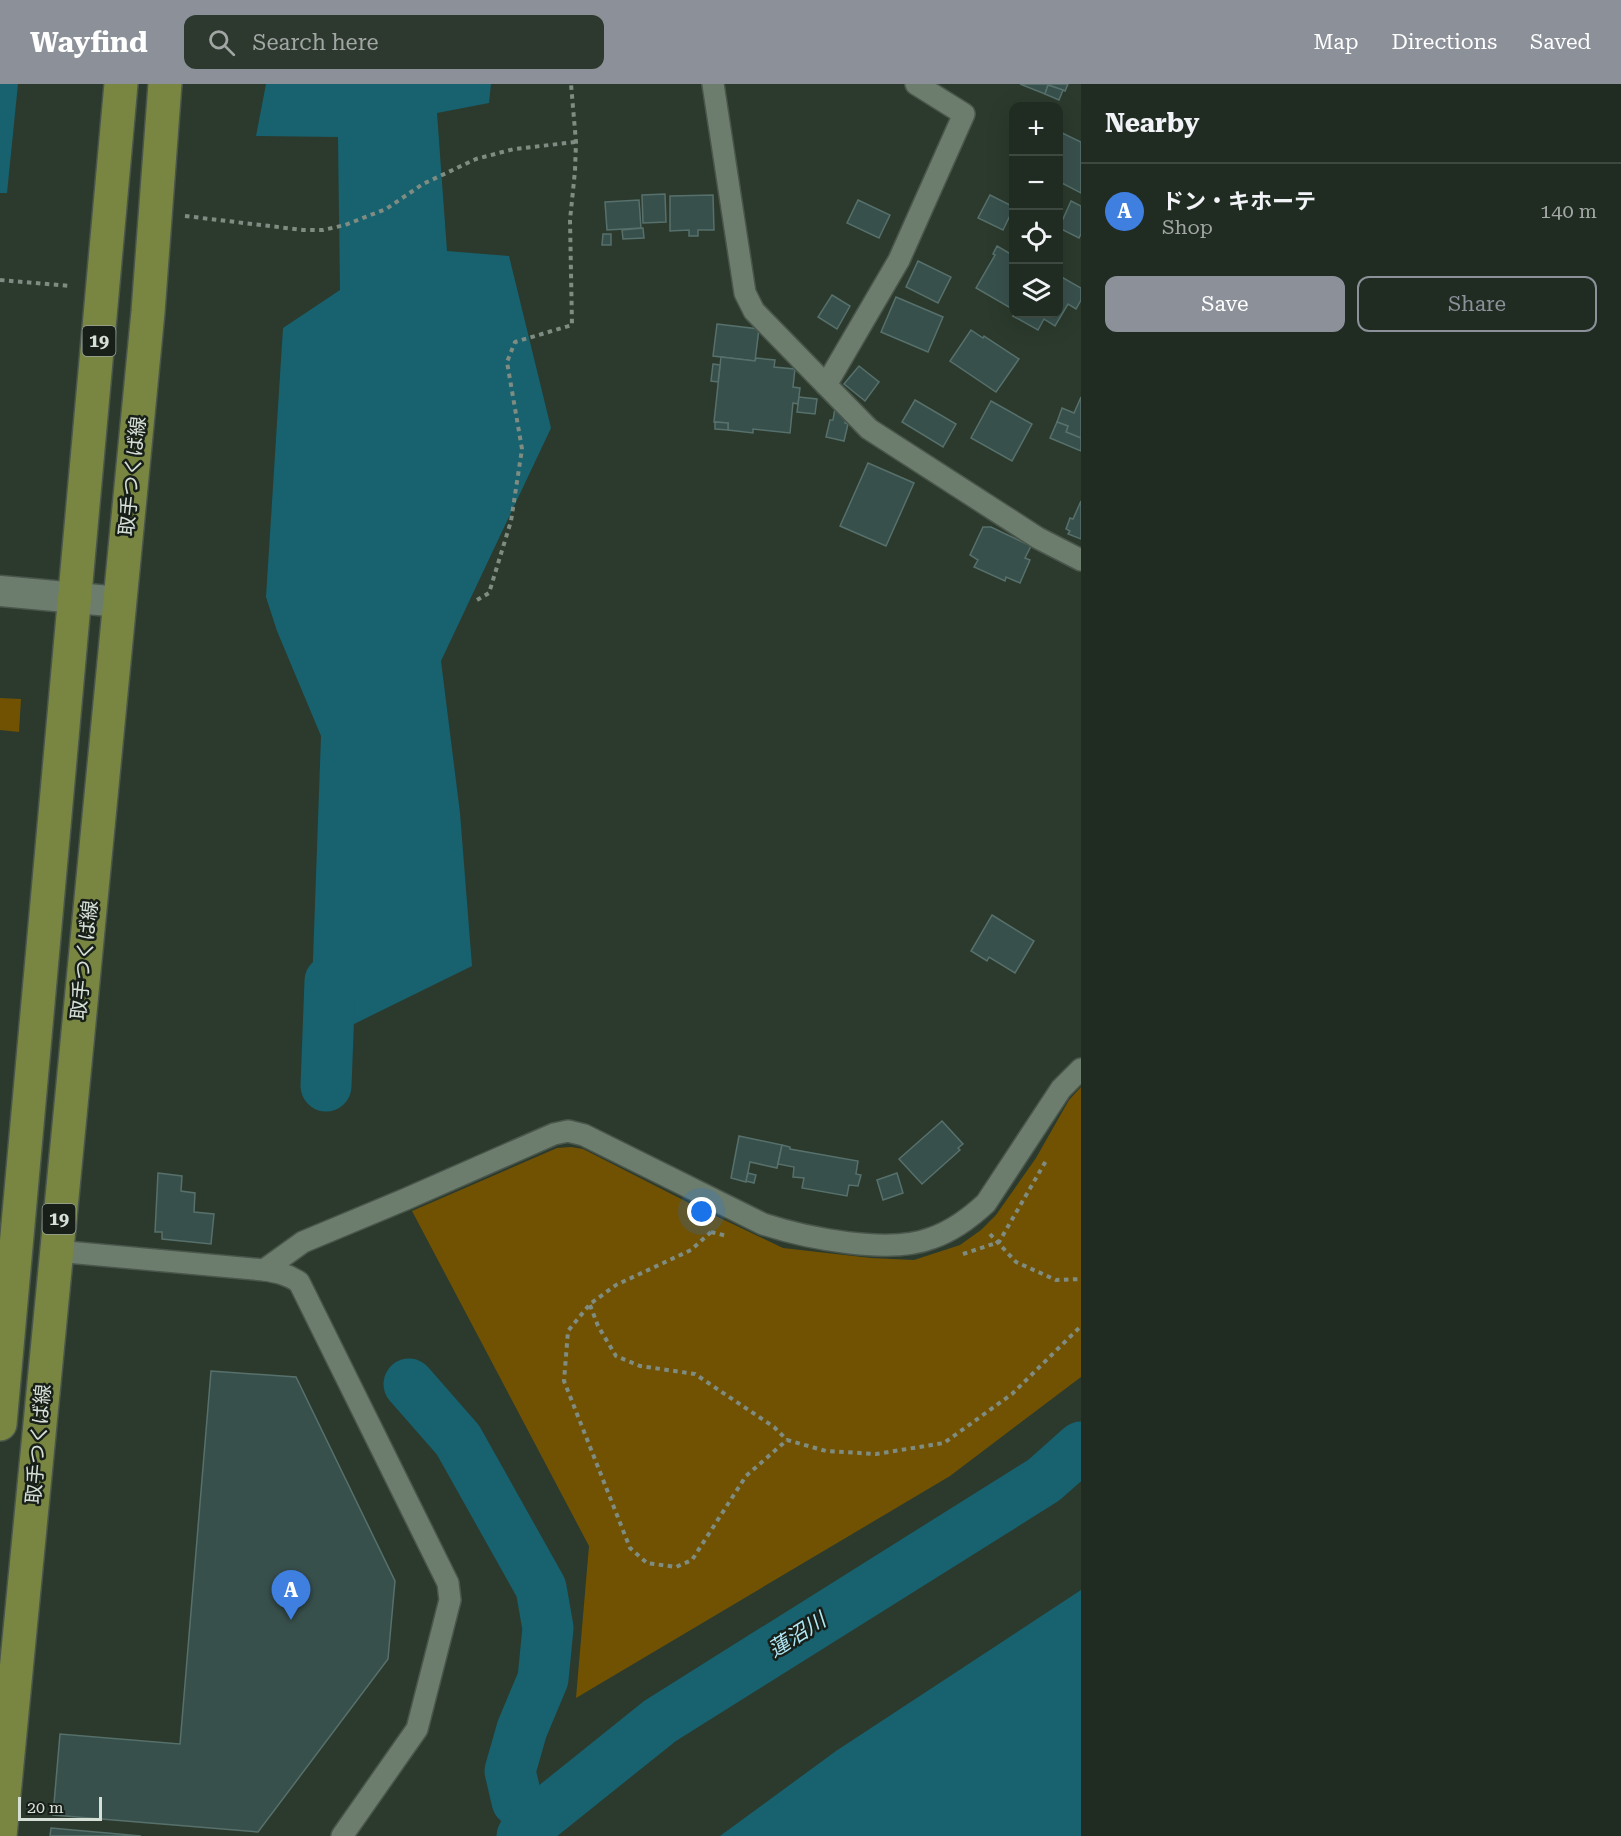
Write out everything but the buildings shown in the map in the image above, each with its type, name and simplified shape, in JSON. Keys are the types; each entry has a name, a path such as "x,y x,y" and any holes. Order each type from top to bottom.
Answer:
{"main road":[{"name":"取手つくば線","path":"0,1424 121,84"},
{"name":"取手つくば線","path":"0,1836 148,312 165,84"}],"street":[{"path":"712,84 745,293 754,311 869,429 1038,538 1081,560"},
{"path":"826,385 898,260 964,114 916,84"},
{"path":"0,591 120,602"},
{"path":"264,1270 303,1242 554,1134 568,1131 584,1135 764,1224 784,1231 812,1237 878,1244 910,1244 930,1239 958,1225 975,1214 986,1203 1061,1089 1081,1069"},
{"path":"56,1251 264,1270 290,1276 303,1287 448,1583 450,1600 417,1729 342,1836"}],"path":[{"path":"477,600 489,593 511,521 522,449 507,362 515,342 572,325 570,220 576,142 571,84"},
{"path":"185,216 303,230 323,230 345,225 386,209 423,184 477,159 514,149 576,142"},
{"path":"0,280 71,286"},
{"path":"710,1225 711,1232 691,1250 616,1285 590,1304 568,1331 564,1381 630,1548 647,1563 676,1567 692,1560 746,1476 786,1440"},
{"path":"990,1234 1016,1262 1056,1280 1081,1279"},
{"path":"590,1304 598,1326 616,1356 640,1366 695,1374 774,1427 786,1440 826,1451 876,1454 944,1443 1012,1394 1081,1326"}],"shaded area":[{"path":"0,698 21,699 19,732 0,730"},
{"path":"1081,1087 1081,1377 950,1476 576,1698 589,1546 412,1211 557,1148 571,1147 583,1149 783,1248 871,1258 914,1260 960,1245 981,1230 996,1215 1036,1158 1069,1100"}],"water":[{"path":"0,84 18,84 7,193 0,193"},
{"path":"266,84 491,84 489,103 437,113 447,251 509,256 551,428 441,661 460,813 472,966 350,1026 309,1072 321,736 277,631 266,597 283,328 340,290 338,137 256,136"},
{"path":"1081,1590 1081,1836 720,1836 836,1751"}],"waterway":[{"path":"326,1086 330,981"},
{"path":"409,1384 458,1440 541,1588 548,1628 543,1679 522,1729 510,1771 517,1801 539,1818"},
{"name":"蓮沼川","path":"522,1836 539,1818 660,1721 1044,1480 1081,1447"}],"place":[{"name":"ドン・キホーテ","path":"291,1620"}]}
